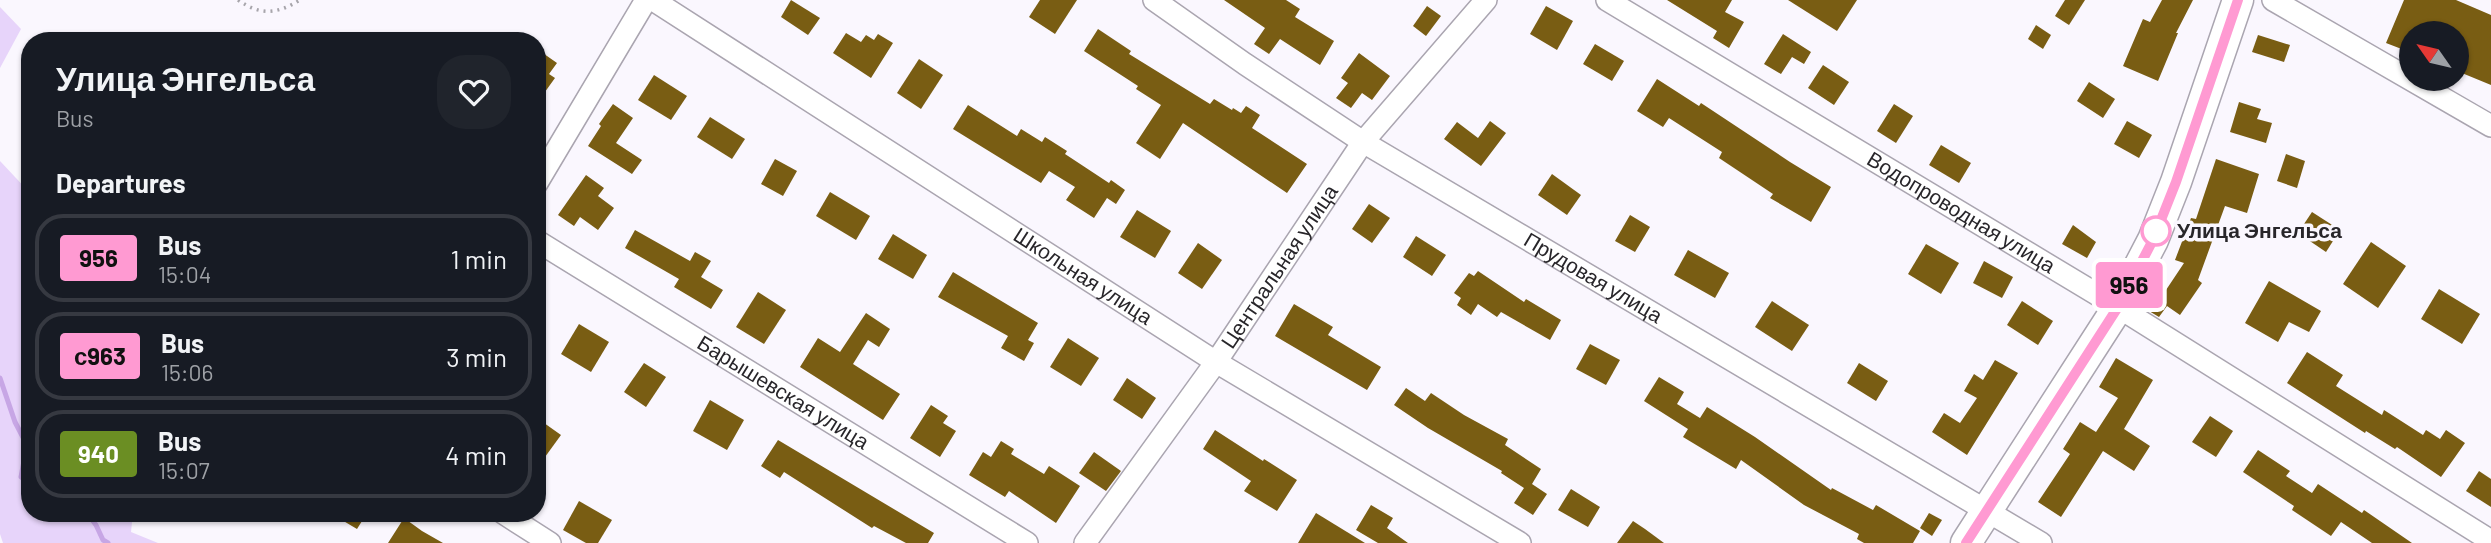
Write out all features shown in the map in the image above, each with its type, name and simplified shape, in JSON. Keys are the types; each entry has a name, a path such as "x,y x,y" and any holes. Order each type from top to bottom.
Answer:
{"street":[{"path":"546,168 646,0"},
{"name":"Школьная улица","path":"653,0 1216,362 1520,543"},
{"name":"Прудовая улица","path":"1154,0 1363,142 2041,543"},
{"name":"Центральная улица","path":"1085,543 1216,362 1363,142 1486,0"},
{"name":"Водопроводная улица","path":"1607,0 2118,307 2491,541"},
{"path":"1966,543 2118,307 2153,240 2176,182 2238,0"},
{"path":"2273,0 2491,126"},
{"name":"Барышевская улица","path":"546,247 1027,543"},
{"path":"517,522 550,543"}],"path":[{"path":"239,0 253,10 280,11 300,0"}],"shaded area":[{"path":"0,7 21,29 0,68"},
{"path":"0,161 21,183 21,522 132,522 131,532 158,543 3,543 0,534"}],"building":[{"path":"791,0 820,18 808,35 781,17"},
{"path":"1040,0 1077,0 1055,34 1029,17"},
{"path":"1224,0 1286,0 1300,9 1295,17 1334,41 1320,65 1280,39 1269,54 1254,44 1265,28"},
{"path":"1667,0 1732,0 1725,12 1744,22 1729,48 1713,38 1717,31"},
{"path":"1788,0 1857,0 1837,31"},
{"path":"2065,0 2085,0 2069,25 2055,16"},
{"path":"2162,0 2193,0 2176,33 2158,81 2123,66 2143,19 2150,22"},
{"path":"2404,0 2456,0 2491,15 2491,85 2469,76 2469,21 2399,21 2399,48 2386,43"},
{"path":"1427,6 1441,16 1426,36 1413,26"},
{"path":"1546,6 1573,21 1557,50 1530,34"},
{"path":"2036,25 2051,35 2043,49 2028,39"},
{"path":"1098,29 1131,51 1129,54 1210,104 1214,99 1241,113 1246,106 1260,115 1252,128 1307,164 1287,193 1183,123 1160,159 1136,143 1161,105 1136,89 1138,86 1084,51"},
{"path":"846,33 861,42 866,35 874,40 878,34 893,43 871,78 833,53"},
{"path":"1783,34 1811,52 1804,64 1792,57 1781,74 1764,64"},
{"path":"2258,35 2290,45 2284,62 2252,52"},
{"path":"1595,44 1624,61 1612,81 1583,64"},
{"path":"1359,53 1390,76 1372,100 1362,93 1351,108 1336,98 1348,83 1341,78"},
{"path":"546,55 557,63 549,74 555,78 546,90"},
{"path":"919,59 943,75 921,109 897,93"},
{"path":"1823,65 1849,82 1834,105 1808,88"},
{"path":"654,75 687,96 671,120 638,100"},
{"path":"1657,79 1699,106 1701,103 1831,187 1811,222 1770,198 1773,194 1719,158 1722,152 1669,118 1663,127 1637,111"},
{"path":"2089,82 2115,99 2103,118 2077,101"},
{"path":"2239,102 2261,109 2257,119 2272,123 2266,143 2230,132"},
{"path":"613,104 633,118 616,143 642,160 632,174 588,146"},
{"path":"1894,104 1913,116 1896,143 1877,131"},
{"path":"968,105 1017,136 1021,129 1042,142 1045,137 1067,151 1065,154 1109,183 1111,180 1125,190 1116,204 1107,198 1094,218 1066,200 1075,187 1049,171 1041,183 953,129"},
{"path":"710,117 745,139 732,159 697,137"},
{"path":"1490,121 1506,133 1481,166 1444,139 1457,122 1478,138"},
{"path":"2127,121 2152,135 2139,158 2114,144"},
{"path":"1941,145 1971,163 1959,183 1929,165"},
{"path":"2286,154 2305,161 2297,188 2277,181"},
{"path":"775,159 797,171 783,196 761,184"},
{"path":"2216,159 2259,174 2247,213 2225,206 2198,280 2202,283 2180,315 2167,306 2159,317 2139,305 2153,281 2166,290 2184,263 2175,260 2191,218 2196,219"},
{"path":"1552,174 1581,195 1567,215 1538,195"},
{"path":"586,175 604,188 598,196 614,208 598,230 580,217 574,226 558,215"},
{"path":"830,192 870,216 856,240 816,216"},
{"path":"1369,204 1390,218 1372,243 1352,229"},
{"path":"1137,210 1171,231 1155,258 1120,237"},
{"path":"2312,212 2340,230 2326,252 2298,233"},
{"path":"1630,215 1650,227 1635,252 1615,241"},
{"path":"2073,225 2096,242 2087,258 2062,244"},
{"path":"635,230 690,261 695,252 711,261 701,277 723,290 711,309 674,287 679,279 625,248"},
{"path":"893,234 927,255 913,279 878,259"},
{"path":"1416,236 1446,255 1432,276 1403,257"},
{"path":"2371,242 2406,266 2378,308 2343,284"},
{"path":"1198,243 1222,260 1202,289 1178,273"},
{"path":"1926,244 1959,263 1941,294 1908,274"},
{"path":"1688,250 1729,273 1715,298 1674,275"},
{"path":"1984,261 2013,277 2002,298 1973,283"},
{"path":"1478,271 1524,302 1526,299 1561,320 1550,340 1501,312 1497,317 1478,304 1471,315 1457,305 1461,298 1454,293 1469,273 1474,276"},
{"path":"953,272 1038,323 1028,340 1034,343 1024,361 1001,348 1008,336 938,297"},
{"path":"2269,281 2321,311 2309,332 2289,322 2278,342 2245,323"},
{"path":"2439,289 2480,314 2462,344 2421,319"},
{"path":"758,292 786,310 764,344 736,327"},
{"path":"1772,301 1809,325 1792,351 1755,327"},
{"path":"2022,301 2053,321 2038,345 2007,325"},
{"path":"1294,304 1333,327 1328,335 1381,367 1367,390 1275,336"},
{"path":"866,313 890,329 879,347 868,340 853,364 900,394 883,420 800,367 818,338 840,352"},
{"path":"579,324 609,342 591,372 561,354"},
{"path":"1068,338 1099,358 1081,386 1050,367"},
{"path":"1590,344 1620,360 1606,385 1576,369"},
{"path":"2307,352 2343,375 2336,386 2382,415 2384,410 2423,435 2426,430 2440,439 2446,430 2465,443 2441,477 2397,447 2395,449 2366,431 2365,433 2287,383"},
{"path":"2116,358 2153,380 2124,429 2150,446 2134,471 2103,451 2061,517 2038,502 2070,454 2063,449 2080,422 2096,432 2118,398 2099,387"},
{"path":"1995,360 2018,373 1967,455 1932,432 1944,413 1960,423 1977,398 1964,391 1974,374 1983,380"},
{"path":"644,363 666,377 646,407 624,392"},
{"path":"1859,363 1888,381 1876,401 1847,383"},
{"path":"1659,377 1684,392 1677,404 1700,418 1707,407 1831,490 1832,488 1873,510 1876,505 1920,531 1913,543 1864,543 1857,539 1859,534 1804,505 1741,460 1736,469 1683,437 1688,429 1644,401"},
{"path":"1127,378 1156,398 1142,419 1113,400"},
{"path":"1406,388 1425,401 1431,393 1508,439 1505,445 1541,469 1532,484 1547,494 1533,515 1514,503 1524,488 1501,473 1502,471 1394,405"},
{"path":"710,400 744,420 727,450 693,431"},
{"path":"931,405 948,416 943,423 956,431 940,457 910,438"},
{"path":"2210,416 2233,431 2216,457 2192,442"},
{"path":"546,424 561,435 546,456"},
{"path":"1215,430 1297,480 1277,511 1244,491 1251,481 1203,449"},
{"path":"778,440 934,533 928,543 906,543 874,526 872,528 784,472 780,478 761,466"},
{"path":"1001,441 1014,449 1011,454 1044,474 1049,466 1080,486 1056,523 1009,491 1005,497 969,475 983,452 991,457"},
{"path":"2258,450 2290,471 2286,476 2312,493 2318,484 2362,513 2364,510 2412,543 2372,543 2341,522 2331,536 2292,510 2294,506 2243,472"},
{"path":"1094,452 1121,471 1106,491 1079,473"},
{"path":"2479,471 2491,479 2491,507 2466,491"},
{"path":"1571,489 1600,507 1588,527 1558,510"},
{"path":"579,501 612,520 598,543 586,543 563,530"},
{"path":"1371,505 1393,518 1387,528 1408,543 1378,543 1356,530"},
{"path":"1316,513 1365,543 1298,543"},
{"path":"1929,513 1942,520 1932,536 1920,528"},
{"path":"1633,521 1645,529 1664,543 1617,543"},
{"path":"345,522 361,522 357,529"},
{"path":"401,522 410,522 443,543 388,543"}],"waterway":[{"path":"0,378 21,434"},
{"path":"94,522 103,540 108,543"}],"bus line":[{"name":"956","path":"1966,543 2118,307 2153,240 2176,182 2238,0"}],"place":[{"name":"Улица Энгельса","path":"2156,231"}]}
